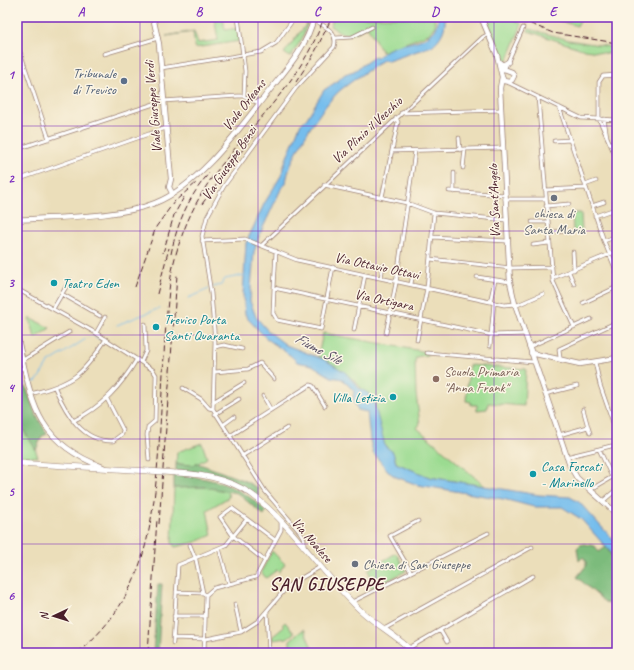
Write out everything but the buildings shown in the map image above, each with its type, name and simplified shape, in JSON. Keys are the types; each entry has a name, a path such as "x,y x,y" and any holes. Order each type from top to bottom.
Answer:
{"main road":[{"path":"17,463 105,468"},
{"name":"Via Noalese","path":"105,468 206,476 234,485 258,499 281,522 363,614 414,653"}],"street":[{"name":"Viale Giuseppe Verdi","path":"153,17 158,38 170,179 169,187 172,193"},
{"path":"238,17 245,71 244,96"},
{"path":"161,68 261,52 271,47 295,17"},
{"name":"Via Sant'Angelo","path":"481,17 498,60 505,73 507,82 502,86 501,96"},
{"path":"312,18 329,29 336,38 352,38 372,27"},
{"name":"Viale Orleans","path":"17,220 134,210 157,203 186,184 225,146 299,52 312,18"},
{"path":"505,73 523,28"},
{"name":"Via Plinio il Vecchio","path":"260,244 483,37 489,34"},
{"path":"104,54 158,38"},
{"name":"Via Giuseppe Benzi","path":"213,409 215,347 211,293 202,242 205,220 224,186 296,88 334,48 336,38"},
{"path":"17,43 49,139"},
{"path":"498,60 503,64 509,61"},
{"name":"Via Sant'Angelo","path":"498,60 505,73 513,78"},
{"path":"505,73 509,65 509,61"},
{"path":"17,67 24,64"},
{"name":"Via Sant'Angelo","path":"505,73 500,85 508,268 515,305 566,457 574,474 617,514"},
{"path":"617,76 606,75 600,78 599,119 617,159"},
{"path":"517,87 513,78 507,82 517,87 559,107 577,116 617,120"},
{"path":"17,150 163,101 244,96 256,102"},
{"path":"538,97 551,267 553,278 574,327"},
{"path":"256,102 263,98"},
{"path":"256,102 256,108"},
{"path":"559,107 595,216 617,273"},
{"path":"401,113 502,110"},
{"path":"382,197 398,122 396,118"},
{"path":"604,119 607,137"},
{"path":"17,180 166,128"},
{"path":"459,138 460,150"},
{"path":"554,141 570,140"},
{"path":"392,151 503,148"},
{"path":"463,168 465,149"},
{"path":"386,333 396,281 415,151"},
{"path":"454,173 454,192"},
{"path":"545,190 586,187 596,181"},
{"path":"324,184 407,203 434,213 506,220"},
{"path":"449,191 505,197 545,199"},
{"path":"592,206 604,202"},
{"path":"546,206 569,204"},
{"path":"595,216 615,209"},
{"path":"417,340 427,288 434,213"},
{"path":"532,222 547,222"},
{"path":"548,232 569,231"},
{"path":"604,241 617,236"},
{"path":"432,237 507,241"},
{"name":"Via Ottavio Ottavi","path":"202,242 245,238 297,260 494,303 515,305"},
{"path":"533,245 549,243"},
{"path":"276,251 274,316 278,321 321,329 333,268"},
{"path":"553,278 617,251"},
{"path":"573,252 574,270"},
{"path":"430,259 508,268 551,267"},
{"path":"381,278 383,265"},
{"path":"569,272 574,284"},
{"path":"354,330 365,274"},
{"path":"411,284 413,274"},
{"path":"477,277 510,282"},
{"path":"53,309 70,280"},
{"path":"490,302 495,280"},
{"path":"583,303 617,287"},
{"name":"Via Ortigara","path":"274,288 492,335 525,334"},
{"path":"18,290 96,333 153,370 156,375 155,421 148,427 147,435 149,460"},
{"path":"62,294 100,316"},
{"path":"515,305 543,294"},
{"path":"490,346 494,303"},
{"path":"96,333 105,317"},
{"path":"529,347 591,319"},
{"path":"560,358 559,349 617,322"},
{"path":"141,362 146,353 145,324"},
{"path":"22,360 69,332"},
{"path":"17,335 30,392 38,415 51,434 76,456 105,468"},
{"path":"30,392 55,388 72,379 84,370 106,339"},
{"path":"215,347 224,345 242,349"},
{"path":"427,353 534,362"},
{"path":"531,353 560,358 580,364 617,358"},
{"path":"73,421 92,411 108,399 125,378 137,359"},
{"path":"595,362 600,385 616,431"},
{"path":"215,372 248,370 260,363 274,379"},
{"path":"17,369 24,368"},
{"path":"213,402 244,383"},
{"path":"230,436 310,385 313,386 325,406"},
{"path":"545,394 577,386"},
{"path":"55,388 64,408 73,421 87,433 103,440 113,441 122,434 123,430 108,399"},
{"path":"184,388 201,399 209,408 213,409 265,491 297,528 304,539 303,548"},
{"path":"263,396 271,410"},
{"path":"215,414 239,399"},
{"path":"583,409 590,433"},
{"path":"223,425 234,417"},
{"path":"559,435 588,427"},
{"path":"242,456 287,428"},
{"path":"566,457 611,446"},
{"path":"590,490 612,477 600,449"},
{"path":"76,456 79,461 77,466"},
{"path":"603,501 617,489"},
{"path":"264,560 233,536 220,517 232,508 275,540"},
{"path":"173,643 178,565 226,545 246,519"},
{"path":"411,572 390,536 418,521"},
{"path":"176,592 205,594 214,588 256,577 281,530 281,522"},
{"path":"292,535 298,534 297,528"},
{"path":"352,603 488,533"},
{"path":"190,545 205,594 204,653"},
{"path":"384,629 532,547"},
{"path":"219,548 229,584"},
{"path":"173,638 204,640 241,632 257,622 288,586 320,567"},
{"path":"409,648 533,576"},
{"path":"235,604 241,632"},
{"path":"266,611 269,653"},
{"path":"174,616 204,616"},
{"path":"440,630 447,642"}],"green space":[{"path":"214,17 223,17 225,30 238,28 240,41 195,48 193,32 166,36 194,31 198,43 218,40"},
{"path":"334,17 434,17 436,24 429,34 382,52 367,26 352,34 345,34 330,26"},
{"path":"485,17 510,17 522,24 508,59 505,61 501,60 495,40"},
{"path":"547,17 582,17 577,26"},
{"path":"308,22 302,39 290,57 284,53"},
{"path":"529,29 569,40 617,48 617,55 585,50 528,31"},
{"path":"572,213 581,213 582,231 573,232"},
{"path":"30,318 50,328 35,338 31,322 29,320"},
{"path":"323,333 427,352 427,355 416,357 415,361 416,394 420,424 417,428 485,486 429,477 396,463 393,455 380,434 376,413 367,395 353,379 318,356"},
{"path":"469,365 526,369 524,406 488,403 487,409 477,410 477,405 471,405 471,402 466,401"},
{"path":"26,387 35,413 47,434 42,436 36,450 17,420 17,389"},
{"path":"17,420 33,443 38,457 17,456"},
{"path":"202,443 207,458 195,465 176,464 177,452"},
{"path":"197,463 243,480 258,488 258,498 228,480 219,477 209,474 176,471 176,464 195,465"},
{"path":"174,474 201,478 234,488 245,494 266,511 264,515 237,493 204,487 174,488"},
{"path":"204,487 227,491 229,497 207,510 212,535 196,542 175,547 172,543 174,488"},
{"path":"585,544 595,546 599,552 606,547 617,563 617,606 606,603 577,577 586,566 586,561 583,557 579,561 577,548 580,545"},
{"path":"272,551 285,564 279,572 277,570 266,578 261,572"},
{"path":"396,553 406,571 372,589 369,583 373,581 368,570"},
{"path":"158,584 162,584 158,653 153,653"},
{"path":"285,622 294,633 287,638 273,640 272,637 284,627 282,625"},
{"path":"304,629 314,653 290,653 290,640"}],"water":[{"path":"438,17 445,17 445,26 440,37 432,46 388,61 383,60 335,95 316,119 299,147 288,174 286,184 282,187 259,236 254,252 250,301 256,317 268,331 286,345 325,360 345,372 359,388 368,393 374,402 385,446 393,452 396,463 429,477 539,495 570,497 579,502 617,544 617,563 613,555 581,519 562,507 534,507 503,499 418,485 396,477 390,473 373,453 367,412 358,410 353,399 354,391 342,379 331,377 312,365 297,362 266,338 245,314 243,294 246,243 264,204 282,174 283,167 300,125 307,118 324,90 345,74 354,71 374,57 377,58 389,49 420,40 428,36 437,26"}],"waterway":[{"path":"213,287 221,285 225,279 245,275"},
{"path":"188,298 209,289"},
{"path":"117,325 160,308"},
{"path":"29,384 37,381 48,363 92,335 101,340"},
{"path":"17,386 26,384"}],"tunnel":[{"path":"523,28 528,17"}],"railway":[{"path":"77,653 100,632 118,609 131,585 141,560 148,533 157,476 169,292 173,266 183,232 198,199 211,179 274,102 303,62 315,40 324,17"},
{"path":"296,82 314,54 332,17"},
{"path":"514,17 553,33 617,43"},
{"path":"202,204 256,132"},
{"path":"171,254 180,221 185,210 190,200 210,172"},
{"path":"135,287 156,227 174,202 196,183"},
{"path":"163,253 174,215 184,197"},
{"path":"157,294 169,248"},
{"path":"159,524 177,275"},
{"path":"148,653 157,519"}],"place":[{"name":"Tribunale di Treviso","path":"124,81"},
{"name":"chiesa di Santa Maria","path":"554,198"},
{"name":"Teatro Eden","path":"54,283"},
{"name":"Treviso Porta Santi Quaranta","path":"156,327"},
{"name":"Scuola Primaria \"Anna Frank\"","path":"436,379"},
{"name":"Villa Letizia","path":"393,397"},
{"name":"Casa Fossati - Marinello","path":"533,474"},
{"name":"Chiesa di San Giuseppe","path":"355,564"}],"district":[{"name":"SAN GIUSEPPE","path":"327,584"}],"water label":[{"name":"Fiume Sile","path":"318,349"}]}
